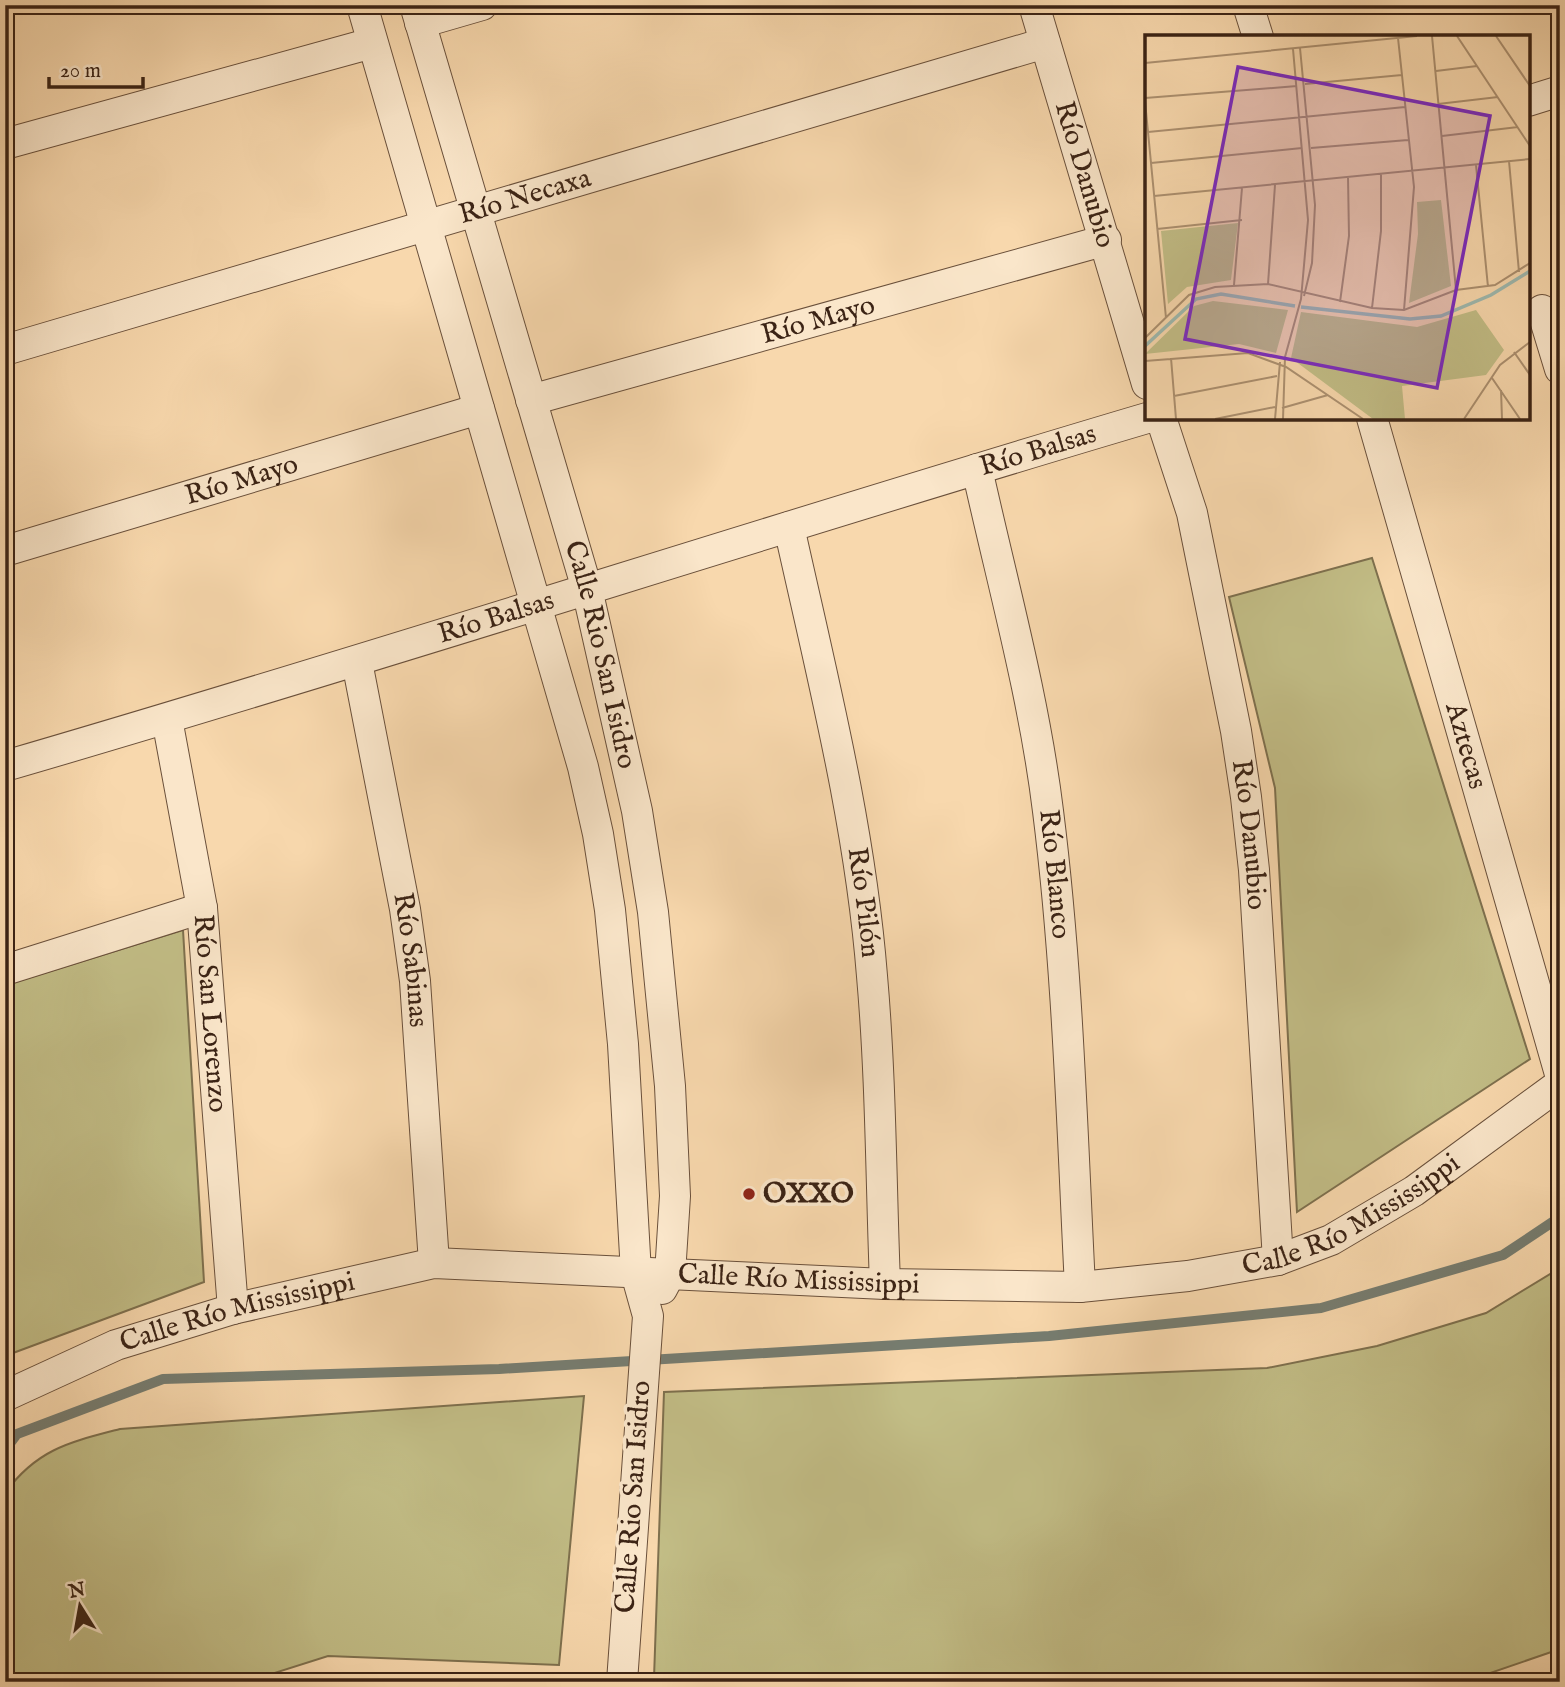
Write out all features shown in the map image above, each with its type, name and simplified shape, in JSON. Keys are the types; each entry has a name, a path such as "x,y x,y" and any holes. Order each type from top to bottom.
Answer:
{"street":[{"name":"Calle Rio San Isidro","path":"362,5 533,604 583,767 610,910 623,1044 636,1273 647,1328 620,1680"},
{"path":"417,14 482,5"},
{"name":"Río Danubio","path":"1034,5 1145,377"},
{"path":"1248,5 1257,35"},
{"name":"Calle Rio San Isidro","path":"417,14 587,589 625,749 653,912 670,1086 675,1196 670,1274 647,1328"},
{"path":"5,144 372,43"},
{"name":"Río Necaxa","path":"5,350 1045,43"},
{"path":"1530,100 1560,91"},
{"name":"Río Mayo","path":"531,400 1106,240"},
{"path":"1543,309 1560,369"},
{"name":"Río Mayo","path":"5,551 479,410"},
{"name":"Río Balsas","path":"5,766 357,662 533,604 1145,419"},
{"name":"Río Danubio","path":"1162,420 1192,513 1236,731 1246,797 1254,870 1278,1260"},
{"name":"Aztecas","path":"1373,420 1560,1074"},
{"name":"Río Blanco","path":"977,468 1037,739 1048,811 1062,951 1080,1287"},
{"name":"Río Pilón","path":"789,527 839,752 862,883 873,976 885,1284"},
{"name":"Río Sabinas","path":"357,662 412,957 434,1262"},
{"name":"Río San Lorenzo","path":"167,719 202,908 233,1308"},
{"path":"5,970 202,908"},
{"name":"Calle Río Mississippi","path":"5,1396 116,1345 233,1308 434,1262 885,1284 1080,1287 1188,1276 1278,1260 1331,1240 1393,1204 1560,1084"}],"shaded area":[{"path":"1372,558 1530,1059 1297,1212 1275,788 1229,597"},
{"path":"183,930 204,1282 5,1356 5,985"},
{"path":"1560,1268 1560,1649 1464,1682 661,1682 654,1678 664,1392 1267,1368 1377,1346 1486,1313"},
{"path":"584,1396 559,1665 328,1656 246,1682 5,1682 5,1493 29,1466 56,1449 120,1429"}],"waterway":[{"path":"5,1450 17,1434 163,1379 499,1369 1049,1336 1321,1308 1503,1255 1560,1217"}],"place":[{"name":"OXXO","path":"749,1194"}]}
